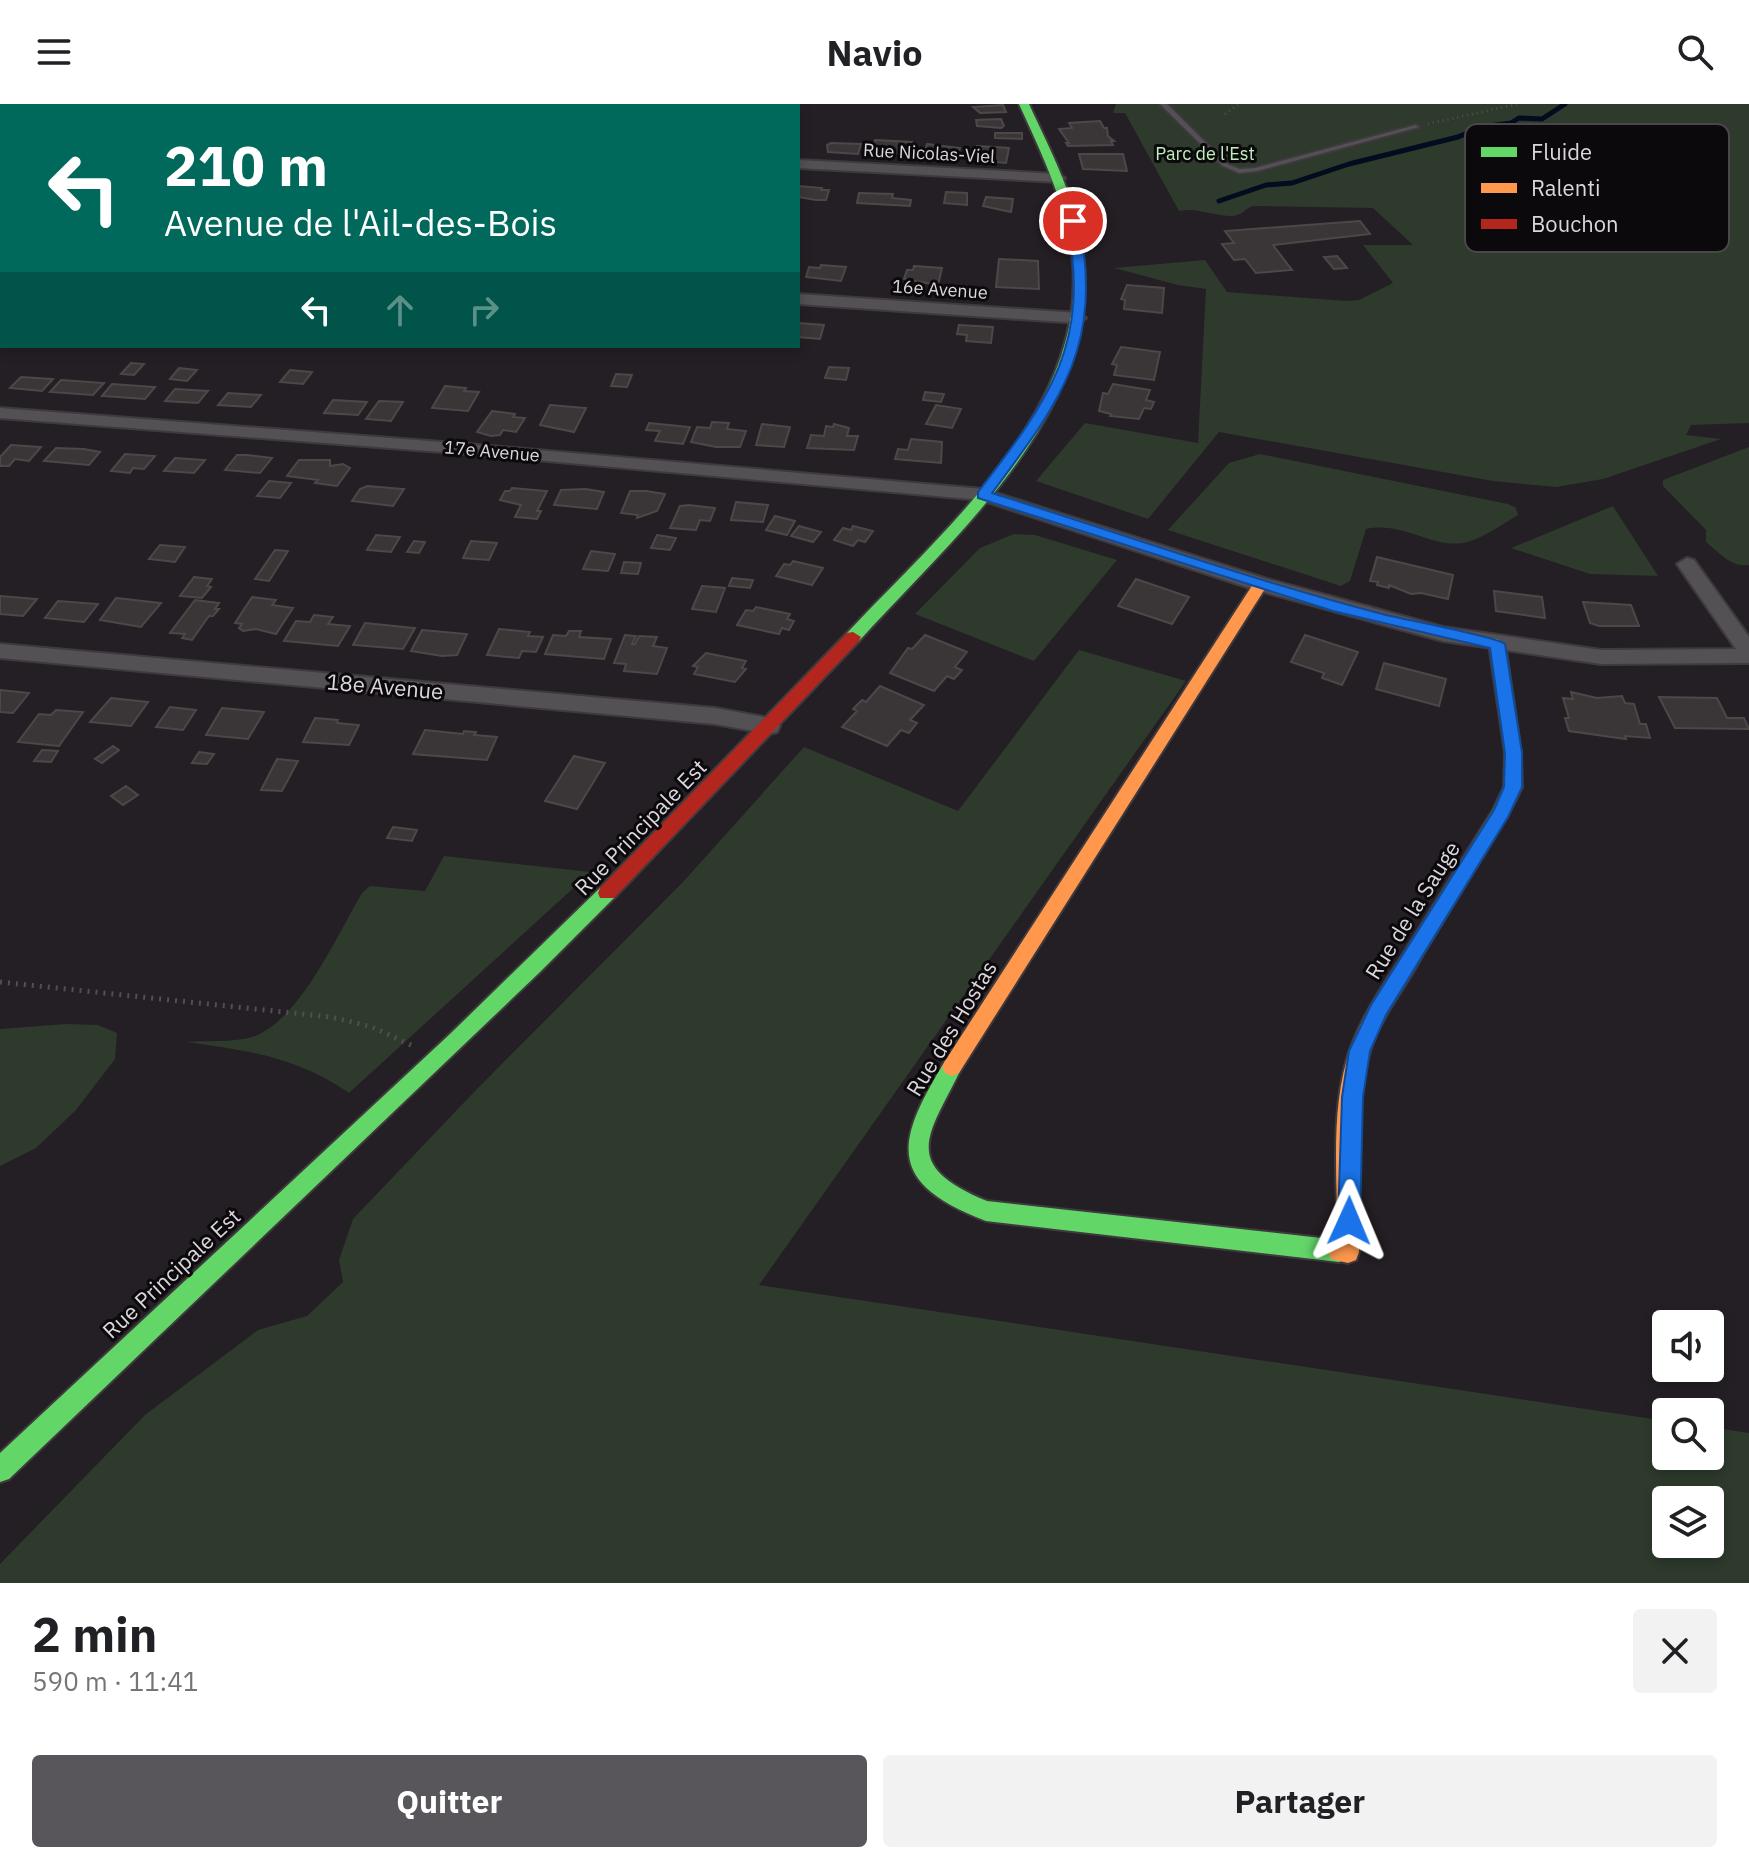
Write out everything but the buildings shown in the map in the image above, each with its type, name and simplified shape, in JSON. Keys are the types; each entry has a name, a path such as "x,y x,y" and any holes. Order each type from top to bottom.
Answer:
{"main road":[{"name":"Rue Principale Est","path":"0,1470 140,1334 436,1060 626,876 983,495 1054,397 1070,359 1078,318 1081,263 1070,210 1024,104"},
{"name":"Rue des Hostas","path":"1260,584 944,1080 919,1131 917,1157 929,1183 954,1200 986,1211 1348,1252"},
{"name":"Rue de la Sauge","path":"1348,1252 1352,1097 1360,1051 1378,1011 1501,812 1513,787 1513,753 1497,644"}],"street":[{"name":"Rue Nicolas-Viel","path":"800,164 1058,178"},
{"name":"16e Avenue","path":"800,299 1078,318"},
{"name":"17e Avenue","path":"0,413 483,450 983,495 1260,584 1390,622 1497,644 1601,657 1703,659 1749,654"},
{"path":"1687,564 1749,654"},
{"name":"18e Avenue","path":"0,651 715,716 769,726"}],"lane":[{"path":"1163,104 1225,165 1239,171 1255,170 1416,127"}],"path":[{"path":"1225,114 1239,104"},
{"path":"1416,127 1517,104"},
{"path":"0,982 365,1023 389,1032 436,1060"}],"green space":[{"name":"Parc de l'Est","path":"1116,104 1749,104 1749,423 1691,425 1686,435 1721,439 1603,479 1556,487 1493,481 1219,432 1148,519 1036,481 1085,423 1198,443 1206,289 1114,268 1205,260 1227,292 1347,301 1359,300 1393,283 1363,245 1413,245 1373,208 1253,206 1231,216 1179,211 1125,113 1113,113"},
{"path":"1749,447 1749,565 1743,565 1726,558 1706,542 1706,530 1663,486 1663,480"},
{"path":"1260,454 1508,504 1516,508 1518,515 1463,543 1439,542 1392,529 1366,529 1350,581 1341,586 1168,530 1229,463"},
{"path":"1613,506 1658,576 1590,574 1511,548"},
{"path":"1014,534 1035,535 1117,560 1034,661 915,614 980,548"},
{"path":"1079,650 1186,681 759,1285 1652,1419 1652,1470 1724,1470 1724,1429 1749,1433 1749,1583 0,1583 0,1564 145,1415 258,1330 307,1316 343,1282 339,1260 353,1219 683,882 804,747 958,811"},
{"path":"444,856 591,872 349,1093 310,1071 272,1057 187,1042 247,1038 272,1026 288,1012 316,974 362,893 370,886 425,891"},
{"path":"98,1025 117,1033 115,1059 76,1110 36,1148 0,1166 0,1029"}],"waterway":[{"path":"1504,124 1519,118 1542,119 1565,104"},
{"path":"1219,201 1266,185 1292,183 1349,164 1465,134"}],"traffic: fast":[{"path":"853,637 1005,468 1047,407 1074,340 1079,304 1079,265 1072,223 1059,182 1024,104"},
{"path":"1412,956 1501,812 1513,787 1513,753 1497,644"},
{"path":"0,1470 457,1040 607,893"},
{"path":"952,1067 925,1115 918,1154 923,1170 936,1185 956,1199 986,1211 1339,1251"}],"traffic: slow":[{"path":"952,1067 1260,584"},
{"path":"1339,1251 1348,1252 1349,1119 1355,1068 1372,1024 1412,956"}],"traffic: jam":[{"path":"607,893 853,637"}],"route":[{"path":"1073,221 1082,286 1075,337 1064,378 1044,415 983,495 1338,607 1390,622 1497,644 1513,753 1513,787 1501,812 1378,1011 1360,1051 1352,1097 1349,1221"}]}
